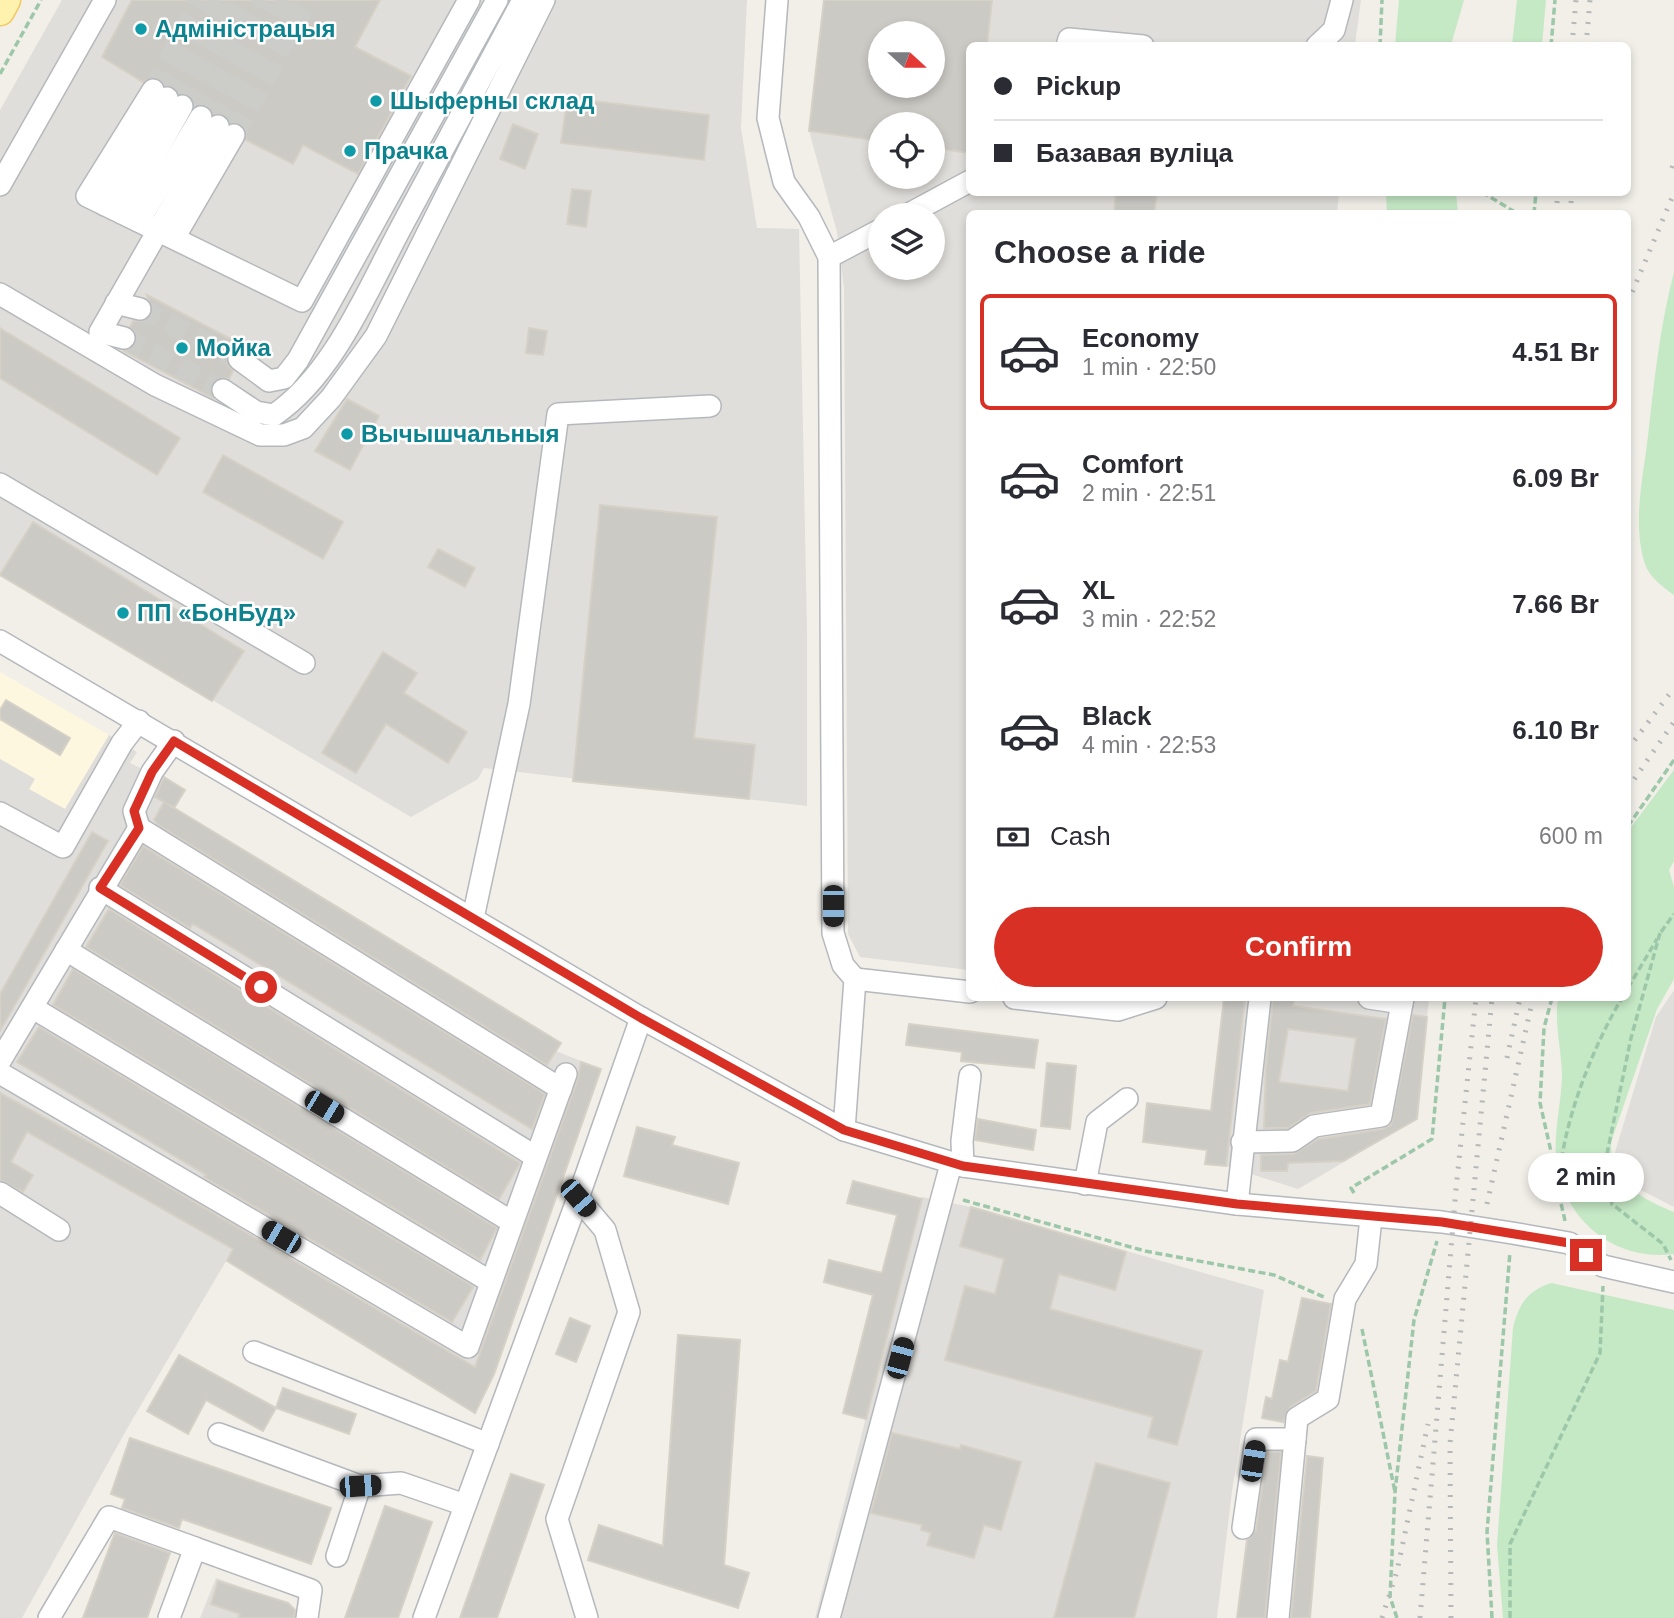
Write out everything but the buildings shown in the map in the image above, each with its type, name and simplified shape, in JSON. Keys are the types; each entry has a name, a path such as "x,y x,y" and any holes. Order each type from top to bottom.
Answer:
{"main road":[{"path":"0,11 6,0"}],"street":[{"path":"0,186 104,0"},
{"path":"131,217 302,301 469,0"},
{"path":"239,359 269,381 284,378 330,307 496,0"},
{"path":"223,390 256,412 274,415 297,400 318,375 352,319 523,0"},
{"path":"0,294 155,385 260,435 284,435 303,428 331,398 376,336 544,0"},
{"path":"777,0 768,118 784,182 809,217 830,257 833,933 843,965 855,979 966,992"},
{"path":"1321,42 1334,30 1342,0"},
{"path":"1068,42 1069,39 1101,42"},
{"path":"131,217 192,112"},
{"path":"131,217 192,112"},
{"path":"124,338 100,332 116,303 131,217 192,112"},
{"path":"929,203 966,183"},
{"path":"830,257 868,236"},
{"path":"116,303 140,309"},
{"path":"473,918 519,704 558,414 710,406"},
{"path":"0,484 304,663"},
{"path":"0,641 641,1018 844,1130 957,1165 1237,1204 1371,1218 1442,1222 1569,1243 1604,1266 1674,1282"},
{"path":"0,813 63,848 122,743 139,721"},
{"path":"0,1073 468,1347 564,1081 139,828 134,811 152,772 174,741"},
{"path":"0,1061 100,888 139,828"},
{"path":"100,888 536,1157"},
{"path":"66,950 512,1222"},
{"path":"844,1130 855,979"},
{"path":"1040,1001 1118,1010 1146,1001"},
{"path":"1237,1204 1260,1001"},
{"path":"1242,1142 1292,1141 1314,1126 1381,1116 1402,1001"},
{"path":"33,1008 491,1282"},
{"path":"424,1618 641,1018"},
{"path":"829,1618 945,1195 957,1165 970,1076"},
{"path":"1085,1184 1097,1122 1128,1099"},
{"path":"0,1193 59,1230"},
{"path":"578,1198 605,1230 629,1312 557,1519 587,1618"},
{"path":"1278,1618 1297,1418 1328,1399 1345,1299 1366,1264 1371,1218"},
{"path":"254,1352 488,1444"},
{"path":"219,1434 360,1486 401,1483 465,1505"},
{"path":"1243,1528 1256,1439 1295,1439"},
{"path":"337,1556 360,1486"},
{"path":"49,1618 109,1517 311,1590 307,1618"},
{"path":"169,1618 195,1548"}],"path":[{"path":"0,74 41,0"},
{"path":"1380,42 1382,0"},
{"path":"1551,42 1555,0"},
{"path":"1489,196 1511,210"},
{"path":"1631,822 1674,760"},
{"path":"1631,983 1674,914"},
{"path":"1660,933 1631,1038 1602,1173 1612,1204 1663,1244 1674,1267"},
{"path":"1371,1218 1351,1188 1432,1139 1445,1001"},
{"path":"1551,1001 1544,1028 1540,1104 1569,1243"},
{"path":"1559,1189 1567,1137 1587,1073 1621,1001"},
{"path":"945,1195 1145,1251 1274,1275 1328,1299 1345,1299 1362,1326 1395,1492"},
{"path":"1397,1618 1390,1597 1395,1492 1413,1320 1442,1222"},
{"path":"1492,1618 1487,1532 1512,1233"},
{"path":"1510,1618 1510,1544 1600,1353 1604,1266"}],"shaded area":[{"path":"62,0 747,0 741,128 757,228 799,229 807,630 807,806 484,768 478,779 411,817 0,575 0,110"},
{"path":"824,0 1361,0 1355,42 966,42 966,196 1339,196 1337,210 966,210 966,970 860,957 848,934 844,288 837,232 809,131"},
{"path":"0,672 109,735 65,809 29,789 35,779 0,759"},
{"path":"109,735 137,752 130,763 185,790 174,808 556,1051 601,1069 494,1374 475,1367 245,1229 128,1427 22,1618 0,1618 0,759 35,779 29,789 65,809"},
{"path":"1674,990 1674,1207 1639,1189 1612,1162 1656,1017"},
{"path":"1224,1001 1429,1001 1417,1119 1298,1189 1226,1166 1205,1164"},
{"path":"922,1197 971,1207 1264,1290 1232,1491 1217,1618 815,1618"},
{"path":"216,1578 288,1603 296,1611 293,1618 200,1618"}],"green space":[{"path":"1399,0 1464,0 1452,42 1395,42"},
{"path":"1517,0 1546,0 1542,42 1512,42"},
{"path":"1386,196 1456,196 1458,210 1387,210"},
{"path":"1674,272 1674,595 1657,582 1647,569 1641,549 1639,517 1658,354"},
{"path":"1674,770 1674,861 1669,870 1674,887 1674,979 1657,1009 1611,1142 1616,1168 1629,1187 1674,1212 1674,1254 1652,1255 1631,1251 1594,1232 1568,1199 1560,1180 1556,1158 1562,1077 1558,1001 1631,1001 1631,827"},
{"path":"1551,1283 1674,1310 1674,1618 1503,1618 1497,1545 1513,1328 1518,1312 1530,1294"}],"tunnel":[{"path":"153,90 199,0"},
{"path":"167,98 219,0"},
{"path":"182,106 241,0"},
{"path":"201,117 264,0"},
{"path":"218,126 287,0"},
{"path":"234,135 307,0"},
{"path":"140,309 239,359"},
{"path":"124,338 223,390"}],"railway":[{"path":"1572,42 1576,0"},
{"path":"1586,42 1590,0"},
{"path":"1672,168 1674,162"},
{"path":"1631,295 1674,193"},
{"path":"1556,210 1558,196"},
{"path":"1570,210 1572,196"},
{"path":"1631,745 1674,688"},
{"path":"1631,784 1674,722"},
{"path":"1420,1618 1456,1189 1476,1001"},
{"path":"1451,1618 1450,1444 1492,1001"},
{"path":"1507,1058 1519,1001"},
{"path":"1487,1204 1532,1001"},
{"path":"1382,1618 1397,1571 1428,1424"}],"place":[{"name":"Адміністрацыя","path":"141,29"},
{"name":"Шыферны склад","path":"376,101"},
{"name":"Прачка","path":"350,151"},
{"name":"Мойка","path":"182,348"},
{"name":"Вычышчальныя","path":"347,434"},
{"name":"ПП «БонБуд»","path":"123,613"}],"route":[{"path":"261,987 100,888 139,828 134,811 152,772 174,741 641,1018 844,1130 951,1164 1237,1204 1371,1218 1442,1222 1569,1243 1586,1255"}]}
